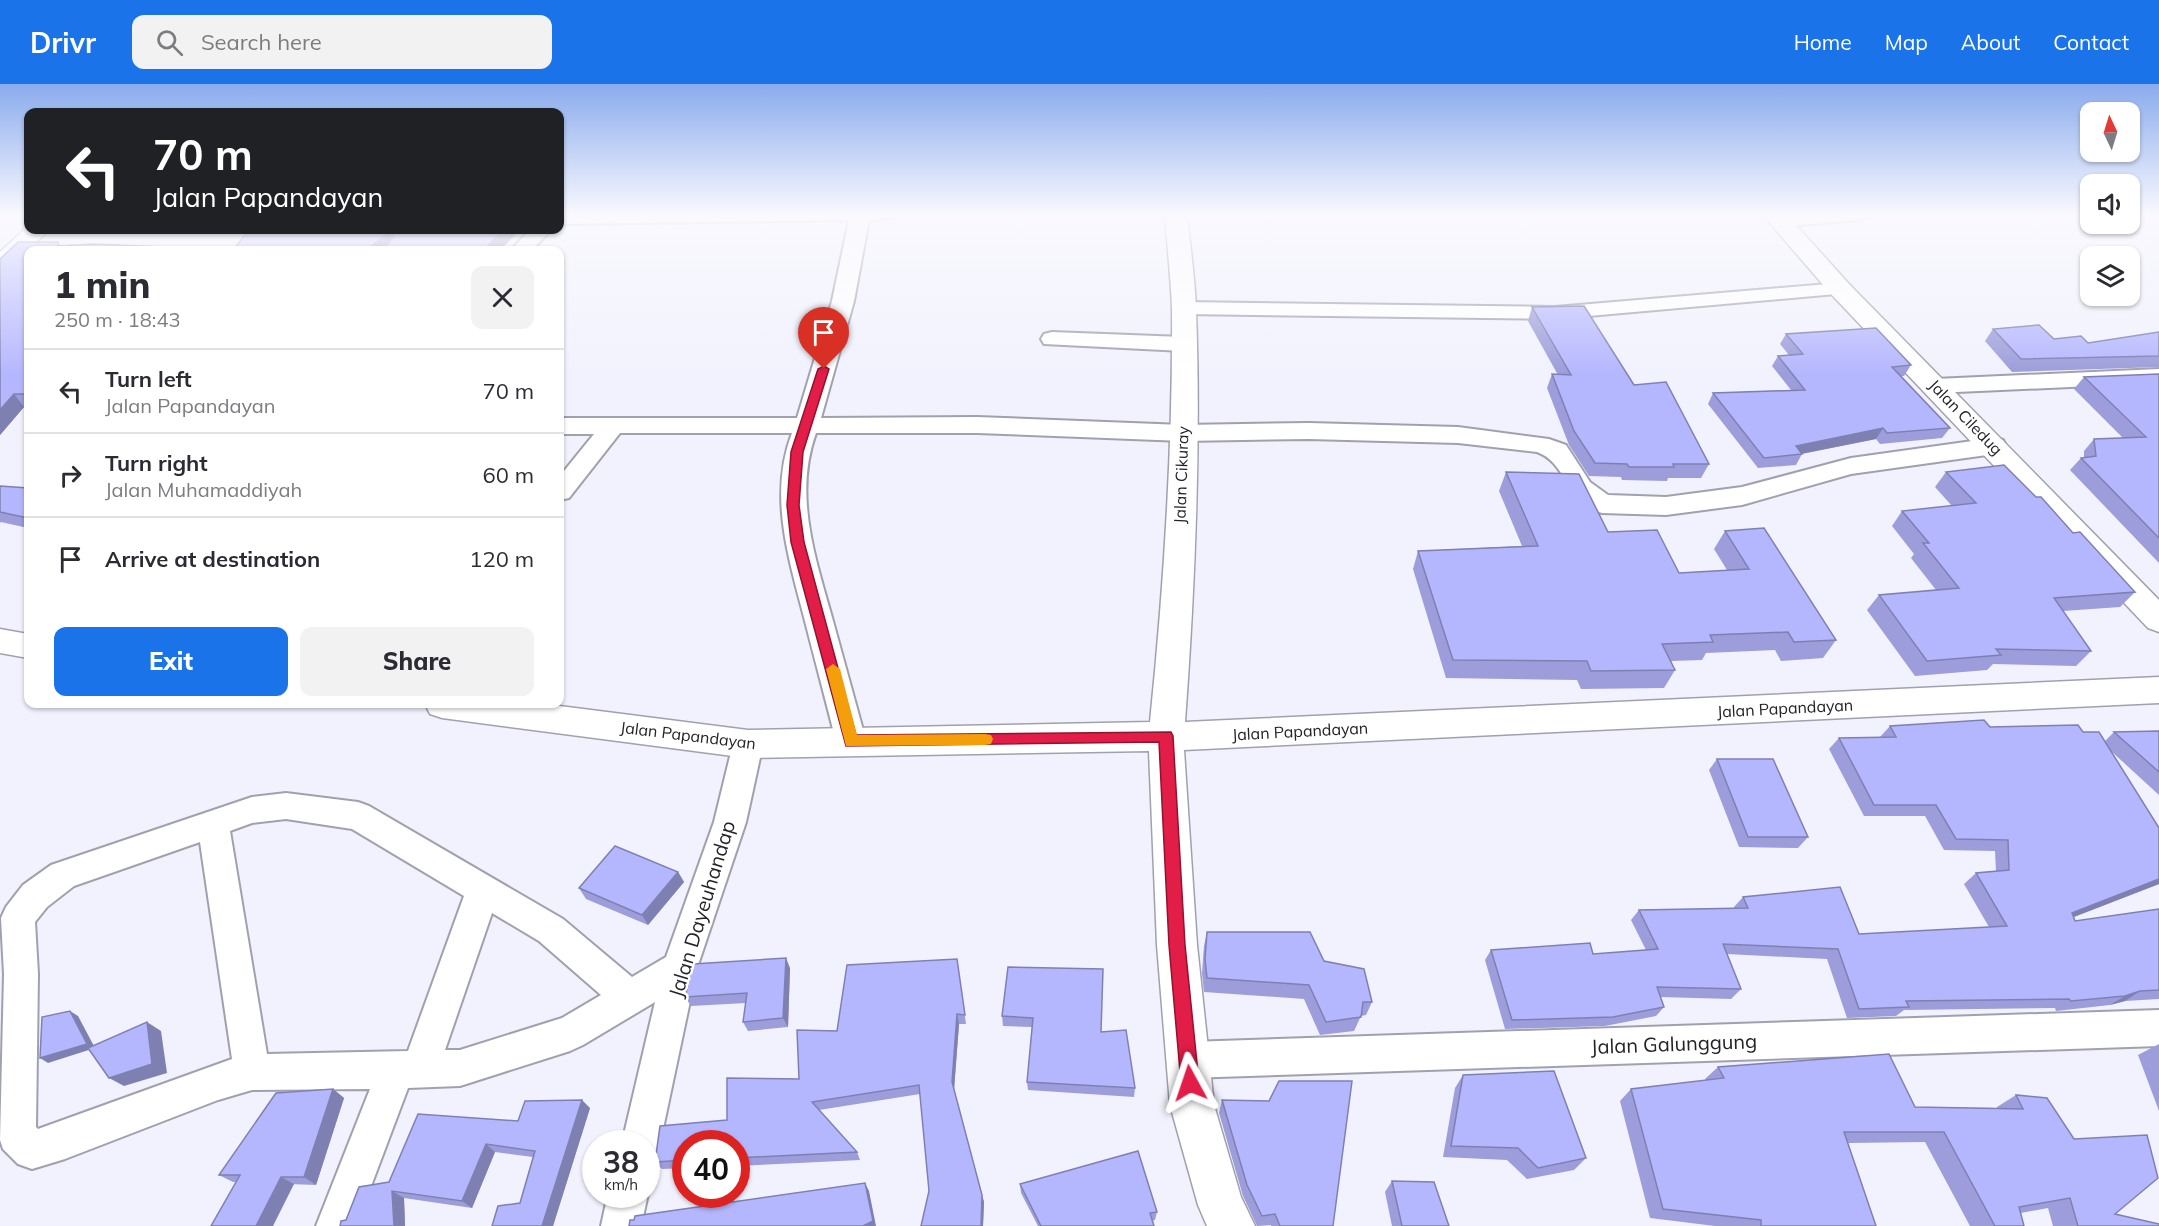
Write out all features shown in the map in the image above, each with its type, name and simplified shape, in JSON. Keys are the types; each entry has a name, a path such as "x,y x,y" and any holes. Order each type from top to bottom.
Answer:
{"street":[{"path":"850,267 843,301 797,452 793,505 798,542 851,741"},
{"name":"Jalan Cikuray","path":"1181,267 1184,308 1183,433 1175,637 1166,736 1177,945 1192,1105 1221,1205 1232,1226"},
{"name":"Jalan Ciledug","path":"1820,267 2159,620"},
{"path":"1184,308 1555,313 1840,289"},
{"path":"1052,339 1183,344"},
{"path":"1935,386 2159,376"},
{"path":"564,487 614,425"},
{"path":"564,426 977,425 1183,433 1309,431 1458,435 1499,438 1540,445 1557,452 1563,457 1581,488 1602,504 1665,506 1742,496 1851,466 1994,446"},
{"path":"0,641 24,645"},
{"name":"Jalan Papandayan","path":"473,708 748,744 1166,736 2159,690"},
{"name":"Jalan Dayeuhandap","path":"644,1130 680,968 730,822 748,744"},
{"path":"630,998 551,930 358,816 286,806 252,810 63,875 35,896 18,918 21,974 17,1136 32,1150 65,1140 218,1081 252,1072 460,1068 570,1033 630,998 680,968"},
{"path":"213,824 252,1072"},
{"path":"336,1226 409,1070 483,890"},
{"name":"Jalan Galunggung","path":"1188,1060 2159,1028"},
{"path":"621,1226 625,1208"}],"building":[{"path":"0,267 24,267 24,394 14,394 0,410"},
{"path":"1584,306 1634,385 1666,382 1709,464 1629,467 1627,464 1595,463 1574,431 1552,374 1571,375 1532,307"},
{"path":"2039,325 2054,339 2081,336 2088,343 2159,332 2159,356 2021,359 1993,329"},
{"path":"1876,328 1911,365 1892,367 1950,428 1887,433 1883,428 1796,446 1802,454 1764,458 1713,393 1805,390 1778,356 1803,354 1786,334"},
{"path":"2159,374 2159,538 2081,458 2096,456 2094,439 2146,437 2084,377"},
{"path":"2004,465 2036,497 2041,497 2073,533 2080,532 2135,592 2054,598 2091,651 1996,649 2001,655 1927,661 1879,595 1959,588 1923,543 1929,543 1902,511 1976,503 1946,472"},
{"path":"1506,472 1579,474 1608,532 1657,530 1679,573 1749,569 1725,531 1764,528 1836,640 1794,642 1788,632 1710,635 1713,642 1662,644 1675,670 1591,671 1587,661 1453,660 1418,551 1538,546"},
{"path":"0,486 24,488 24,517 0,512"},
{"path":"1984,720 1990,727 2078,725 2083,732 2099,732 2159,828 2159,879 2072,913 2075,921 2159,909 2159,990 2071,1001 2069,999 1906,1001 1909,1007 1859,1009 1838,949 1723,944 1741,989 1657,987 1664,1007 1613,1017 1512,1020 1491,950 1590,943 1593,954 1658,949 1639,910 1748,908 1743,897 1840,887 1859,934 2007,926 1976,873 2009,870 2008,840 1956,839 1936,805 1874,805 1839,738 1896,737 1890,726"},
{"path":"2159,731 2159,772 2114,732"},
{"path":"1717,759 1773,759 1808,837 1748,837"},
{"path":"615,846 678,872 642,915 579,888"},
{"path":"1207,932 1310,932 1324,961 1364,969 1372,1002 1363,1002 1361,1017 1326,1022 1309,985 1207,978 1205,959"},
{"path":"786,958 783,1018 743,1022 747,993 685,997 693,964"},
{"path":"957,959 965,1015 957,1014 952,1082 982,1195 981,1226 921,1226 929,1191 919,1085 812,1102 857,1152 750,1157 750,1130 672,1130 672,1161 660,1162 660,1126 727,1120 727,1078 799,1079 797,1030 837,1031 847,965"},
{"path":"1008,967 1103,969 1101,1032 1126,1030 1135,1088 1027,1082 1033,1018 1002,1016"},
{"path":"70,1011 87,1044 40,1058 42,1017"},
{"path":"147,1022 152,1064 109,1078 88,1048"},
{"path":"1889,1054 1915,1107 2023,1109 2016,1095 2047,1098 2074,1139 2147,1135 2158,1178 2115,1214 2159,1224 2159,1226 2078,1226 2070,1198 2019,1207 2024,1226 1995,1226 1944,1132 1844,1132 1876,1226 1761,1226 1761,1220 1663,1209 1631,1089 1724,1078 1718,1067"},
{"path":"1554,1071 1586,1158 1538,1168 1518,1148 1451,1146 1463,1075"},
{"path":"1279,1081 1352,1081 1333,1226 1280,1226 1275,1214 1262,1216 1247,1185 1222,1100 1269,1101"},
{"path":"333,1089 304,1177 281,1177 256,1226 211,1226 240,1175 219,1175 276,1093"},
{"path":"582,1100 542,1226 492,1226 498,1206 520,1203 535,1151 486,1144 462,1201 392,1191 394,1226 340,1226 341,1221 346,1220 359,1187 389,1182 418,1114 518,1121 525,1101"},
{"path":"1138,1151 1157,1212 1150,1213 1154,1226 1041,1226 1020,1184"},
{"path":"1392,1181 1434,1182 1449,1226 1402,1226"},
{"path":"865,1183 873,1221 863,1226 629,1226 630,1220 634,1220 635,1216 691,1208 750,1208 750,1200"}],"slow traffic":[{"path":"833,669 851,741 985,739"}],"route":[{"path":"824,369 797,452 793,505 798,542 851,741 1166,736 1177,945 1190,1083"}]}
